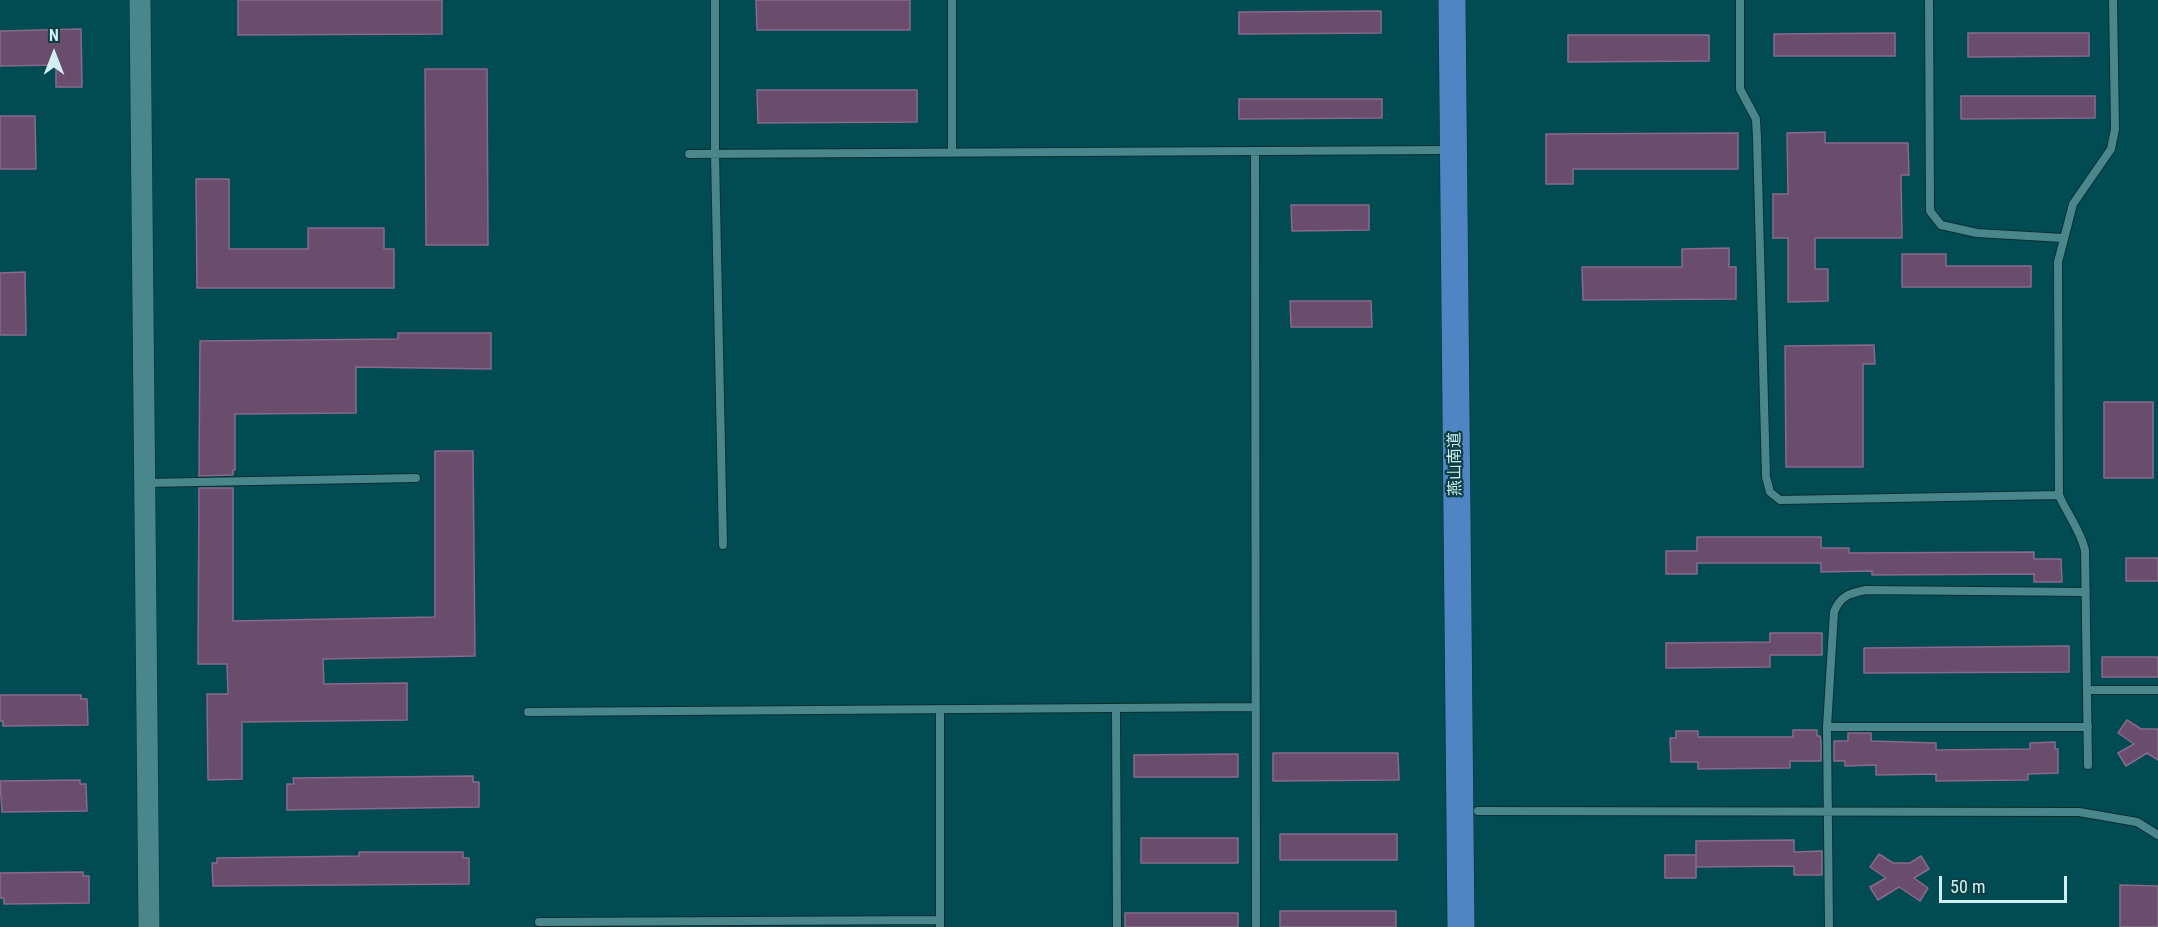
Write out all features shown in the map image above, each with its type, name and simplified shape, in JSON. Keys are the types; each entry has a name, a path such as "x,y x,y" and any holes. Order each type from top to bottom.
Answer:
{"main road":[{"name":"燕山南道","path":"1452,0 1461,927"},
{"name":"燕山南道","path":"1471,0 1479,927"}],"street":[{"path":"140,0 149,927"}],"lane":[{"path":"715,0 715,154 723,545"},
{"path":"952,0 952,153"},
{"path":"1740,0 1740,89 1756,119 1766,477 1770,492 1780,500 2059,495"},
{"path":"1929,0 1930,211 1941,225 1977,233 2063,238"},
{"path":"2088,765 2085,550 2081,532 2068,515 2059,495 2058,262 2073,204 2111,149 2115,129 2113,0"},
{"path":"689,154 1453,150"},
{"path":"1255,151 1256,927"},
{"path":"145,483 416,478"},
{"path":"1829,927 1827,727 1834,612 1837,603 1848,593 1866,590 2086,592"},
{"path":"2087,690 2158,690"},
{"path":"528,712 940,711 1255,707"},
{"path":"1116,709 1117,927"},
{"path":"539,922 940,923 940,711"},
{"path":"1827,727 2088,727"},
{"path":"1478,811 2079,812 2137,822 2158,835"}],"building":[{"path":"238,0 442,0 442,34 238,35"},
{"path":"756,0 910,0 910,30 757,30"},
{"path":"1381,11 1381,33 1239,34 1239,12"},
{"path":"81,29 82,87 56,87 56,65 0,66 0,31"},
{"path":"1895,33 1895,56 1774,56 1774,34"},
{"path":"1968,33 2089,33 2089,56 1968,57"},
{"path":"1568,35 1709,35 1709,61 1568,62"},
{"path":"425,69 487,69 488,245 426,245"},
{"path":"757,90 917,90 917,122 758,123"},
{"path":"1961,96 2095,96 2095,118 1961,119"},
{"path":"1239,99 1382,99 1382,118 1239,119"},
{"path":"0,116 35,116 36,169 0,169"},
{"path":"1825,132 1825,143 1908,143 1909,175 1901,175 1902,238 1815,238 1815,269 1828,269 1828,301 1788,302 1788,238 1773,238 1773,194 1788,194 1787,133"},
{"path":"1738,133 1738,169 1573,169 1573,184 1546,184 1546,134"},
{"path":"196,179 229,179 229,249 308,249 308,228 384,228 384,249 394,249 394,288 197,288"},
{"path":"1291,205 1369,205 1369,230 1292,231"},
{"path":"1729,248 1729,267 1736,267 1736,299 1583,300 1582,267 1682,267 1682,249"},
{"path":"1902,254 1946,254 1946,266 2031,266 2031,287 1902,287"},
{"path":"25,272 26,335 0,335 0,273"},
{"path":"1290,301 1371,301 1372,327 1291,327"},
{"path":"398,333 491,333 491,369 356,367 356,413 235,414 235,470 233,470 233,475 199,476 200,341 398,339"},
{"path":"1874,345 1875,364 1863,364 1863,467 1786,467 1785,346"},
{"path":"2104,402 2153,402 2153,478 2104,478"},
{"path":"435,451 473,451 475,656 323,659 324,684 407,683 407,720 242,722 242,779 208,780 207,694 228,694 227,664 198,664 199,488 233,488 233,621 435,617"},
{"path":"1697,537 1821,537 1821,548 1849,548 1849,553 2034,552 2034,559 2061,559 2062,582 2034,582 2034,574 1872,575 1872,571 1821,572 1821,563 1697,563 1697,574 1666,574 1666,551 1697,551"},
{"path":"2126,558 2158,558 2158,581 2126,581"},
{"path":"1770,633 1822,633 1822,655 1770,655 1770,667 1666,668 1666,643 1770,642"},
{"path":"2069,646 2069,672 1864,673 1864,648"},
{"path":"2102,657 2158,657 2158,677 2102,677"},
{"path":"0,695 81,695 81,699 87,699 88,725 3,726 3,721 0,721"},
{"path":"2127,720 2141,729 2158,729 2158,760 2147,753 2126,766 2118,753 2134,744 2118,733"},
{"path":"1793,730 1817,730 1817,736 1820,736 1821,741 1821,761 1790,761 1790,768 1698,769 1698,762 1671,762 1670,738 1676,738 1676,731 1698,731 1698,737 1793,737"},
{"path":"1848,733 1871,733 1871,741 1936,743 1936,750 2030,749 2030,743 2055,742 2055,749 2058,749 2058,773 2028,774 2028,780 1936,781 1936,774 1876,775 1876,765 1845,766 1845,761 1834,761 1834,741 1848,741"},
{"path":"1273,753 1398,753 1399,780 1273,781"},
{"path":"1238,754 1238,777 1134,777 1134,755"},
{"path":"473,776 473,782 479,782 479,807 287,810 287,784 294,784 293,778"},
{"path":"80,780 80,784 86,784 87,811 2,812 0,781"},
{"path":"1280,834 1397,834 1397,860 1280,860"},
{"path":"1141,838 1238,838 1238,863 1141,863"},
{"path":"1794,840 1794,852 1822,851 1822,875 1794,875 1794,866 1696,867 1696,841"},
{"path":"359,852 463,852 463,858 469,858 469,884 213,886 212,863 217,863 217,858 359,856"},
{"path":"1879,854 1893,863 1910,863 1921,856 1929,869 1914,878 1928,888 1920,901 1899,887 1878,900 1870,887 1886,878 1870,867"},
{"path":"1665,855 1696,855 1696,878 1665,878"},
{"path":"83,872 83,876 89,876 89,903 4,904 4,898 0,898 0,873"},
{"path":"2120,885 2158,886 2158,927 2120,927"},
{"path":"1280,911 1396,911 1396,927 1280,927"},
{"path":"1125,913 1238,913 1238,927 1125,927"}]}
